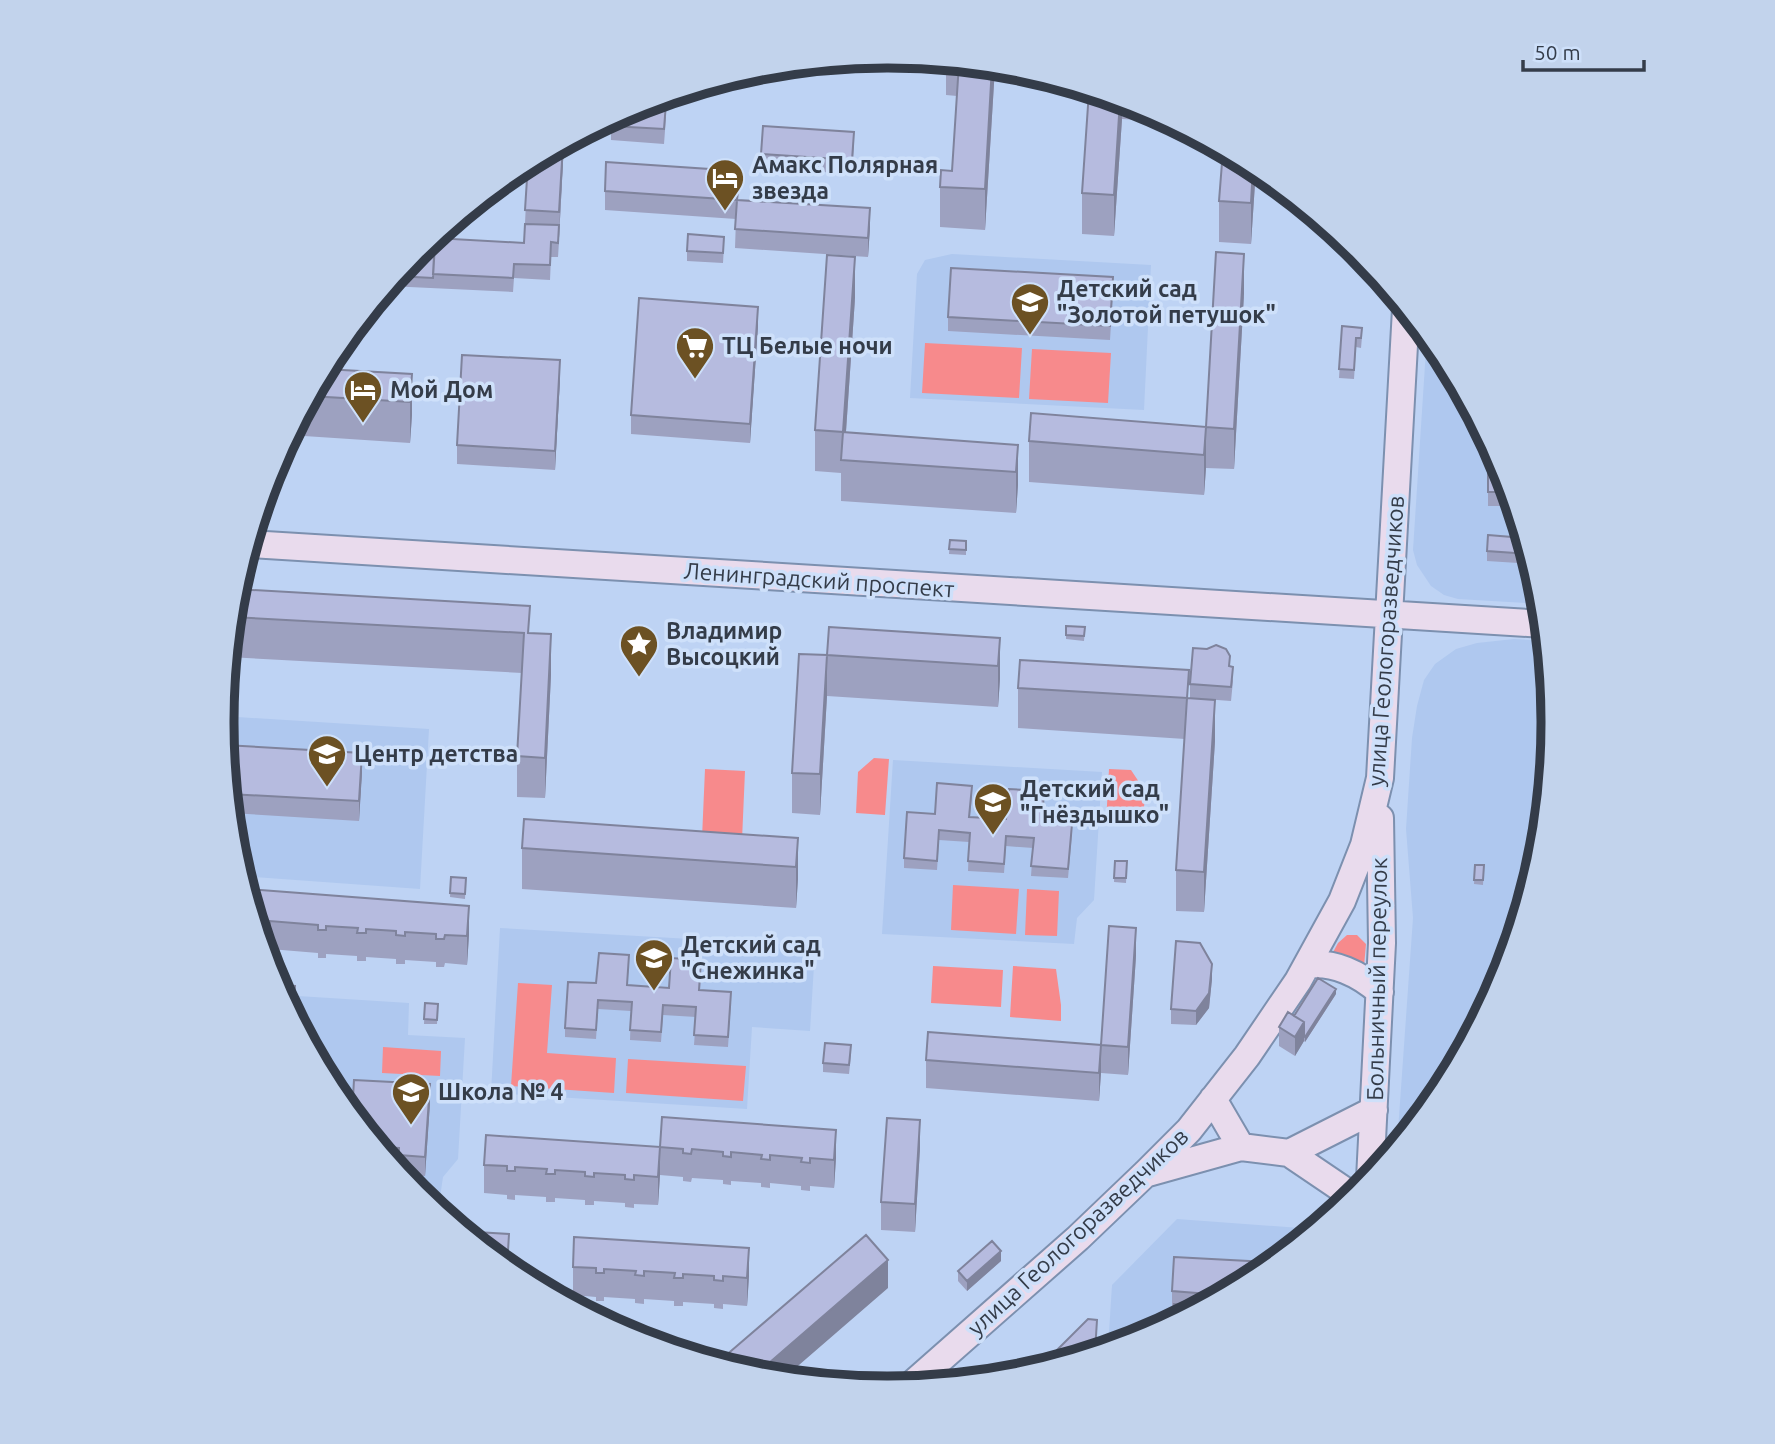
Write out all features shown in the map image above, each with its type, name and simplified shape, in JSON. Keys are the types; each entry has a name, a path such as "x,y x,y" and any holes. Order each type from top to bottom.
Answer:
{"street":[{"name":"улица Геологоразведчиков","path":"923,1374 1078,1238 1189,1130 1268,1026 1307,965 1342,901 1355,871 1372,817 1380,778 1405,323"},
{"name":"Ленинградский проспект","path":"258,545 1534,623"},
{"name":"Больничный переулок","path":"1371,1162 1382,943 1380,778"},
{"path":"1307,965 1334,966 1370,983 1380,992"},
{"path":"1213,1099 1241,1147"},
{"path":"1289,1153 1374,1110"},
{"path":"1146,1173 1241,1147 1289,1153 1344,1190"}],"shaded area":[{"name":"Детский сад \"Золотой петушок\"","path":"952,254 1151,265 1144,410 910,398 917,274 925,260"},
{"path":"925,343 1022,348 1019,398 922,393"},
{"path":"1032,349 1111,353 1108,403 1029,399"},
{"path":"1426,352 1454,395 1491,472 1507,512 1531,603 1458,599 1444,595 1431,586 1417,565 1413,550"},
{"path":"1514,639 1536,640 1541,722 1536,807 1519,891 1491,972 1454,1049 1398,1130 1413,918 1406,829 1412,738 1417,706 1424,680 1435,664 1456,649 1477,643"},
{"name":"Центр детства","path":"234,717 429,729 420,889 253,877 239,807"},
{"path":"874,758 889,759 885,815 856,813 858,772"},
{"name":"Детский сад \"Гнёздышко\"","path":"893,760 1102,772 1094,900 1077,918 1074,944 882,934"},
{"path":"705,769 745,771 742,840 702,838"},
{"path":"1109,769 1131,770 1145,791 1143,826 1106,823"},
{"path":"953,885 1019,889 1016,934 951,930"},
{"path":"1027,889 1059,891 1057,936 1025,935"},
{"name":"Детский сад \"Снежинка\"","path":"500,928 792,945 814,965 810,1031 752,1027 747,1109 491,1093"},
{"path":"1347,935 1357,935 1366,944 1364,966 1331,956 1338,943"},
{"path":"933,966 1003,970 1001,1007 931,1003"},
{"path":"1013,966 1056,969 1061,1021 1010,1017"},
{"path":"518,983 552,985 547,1053 616,1058 614,1093 511,1086"},
{"name":"Школа № 4","path":"294,996 409,1003 408,1035 465,1038 458,1159 443,1177 440,1198 396,1153 369,1120 321,1049"},
{"path":"383,1047 441,1051 440,1076 382,1073"},
{"path":"628,1059 746,1066 743,1101 626,1093"},
{"path":"1177,1219 1301,1228 1251,1266 1214,1288 1177,1308 1109,1337 1112,1285"}],"building":[{"path":"958,73 991,77 985,189 940,187 941,170 952,171"},
{"path":"1088,100 1119,111 1114,195 1082,193"},
{"path":"666,107 664,129 619,126"},
{"path":"763,126 854,132 852,160 761,154"},
{"path":"562,155 559,212 525,210 527,176"},
{"path":"1222,161 1252,179 1251,203 1219,201"},
{"path":"606,162 739,171 737,200 605,191"},
{"path":"737,200 870,208 868,238 735,229"},
{"path":"525,224 559,225 558,243 551,242 550,265 514,264 513,278 433,274 434,251 447,239 524,243"},
{"path":"688,234 724,237 723,253 687,251"},
{"path":"435,251 433,278 409,277"},
{"path":"1216,252 1244,254 1234,429 1206,427"},
{"path":"827,255 855,257 843,432 815,430"},
{"path":"951,268 1113,277 1110,326 948,317"},
{"name":"ТЦ Белые ночи","path":"639,298 758,307 750,424 631,415"},
{"path":"1342,326 1362,328 1361,338 1356,338 1354,370 1339,369"},
{"path":"462,355 560,360 555,451 457,445"},
{"path":"337,370 412,374 410,402 320,397"},
{"path":"1031,413 1206,427 1204,455 1029,441"},
{"path":"843,432 1018,445 1016,472 841,460"},
{"path":"1488,465 1499,492 1488,492"},
{"path":"1488,535 1514,537 1519,553 1487,551"},
{"path":"950,540 966,541 966,550 949,549"},
{"path":"247,590 530,606 528,633 551,634 545,758 517,756 524,633 242,618"},
{"path":"1066,626 1085,627 1084,636 1066,635"},
{"path":"829,627 1000,638 998,666 827,655"},
{"path":"1216,645 1226,649 1230,656 1229,666 1233,667 1231,687 1190,684 1193,648 1207,649"},
{"path":"799,654 827,655 820,774 792,773"},
{"path":"1020,660 1189,670 1187,698 1018,688"},
{"path":"1187,698 1215,700 1204,872 1176,870"},
{"path":"235,746 362,753 359,801 238,794"},
{"path":"937,783 972,786 969,817 1006,819 1009,789 1044,791 1042,822 1072,824 1068,869 1031,866 1034,838 1006,836 1004,864 968,861 970,833 939,830 937,861 904,858 907,812 935,814"},
{"path":"524,819 798,838 796,867 522,848"},
{"path":"1115,861 1127,861 1126,878 1114,878"},
{"path":"1475,865 1484,865 1483,880 1474,880"},
{"path":"451,877 466,878 465,894 450,893"},
{"path":"256,890 469,906 467,936 445,935 444,939 436,939 436,934 405,932 405,936 396,935 396,931 366,929 366,933 357,933 358,928 326,926 326,930 318,930 318,925 270,921 270,926 266,926"},
{"path":"1109,926 1136,928 1128,1047 1101,1045"},
{"path":"1176,941 1200,943 1212,964 1209,993 1196,1011 1171,1009"},
{"path":"599,953 629,955 627,985 669,988 671,958 701,960 699,990 731,992 728,1037 694,1035 696,1007 663,1005 661,1032 630,1030 632,1002 598,1000 596,1030 565,1028 568,982 596,983"},
{"path":"1318,978 1336,989 1305,1037 1304,1022 1294,1016"},
{"path":"425,1003 438,1004 437,1020 424,1019"},
{"path":"1288,1012 1304,1022 1295,1037 1279,1027"},
{"path":"928,1032 1101,1045 1099,1073 926,1060"},
{"path":"825,1043 851,1045 849,1065 823,1063"},
{"path":"354,1080 430,1084 425,1157 399,1155 399,1148 392,1148 353,1098"},
{"path":"662,1117 836,1130 834,1160 810,1158 810,1163 801,1162 802,1158 770,1155 770,1160 761,1159 762,1155 731,1152 731,1157 723,1156 723,1152 692,1149 691,1154 683,1153 683,1149 660,1147"},
{"path":"887,1118 920,1120 915,1204 881,1202"},
{"path":"486,1135 660,1147 658,1177 634,1175 634,1180 625,1179 625,1175 594,1173 594,1177 585,1176 585,1172 555,1170 555,1174 546,1174 547,1169 515,1167 515,1171 507,1171 507,1166 484,1165"},
{"path":"479,1232 509,1234 508,1254"},
{"path":"866,1235 888,1260 767,1364 726,1355"},
{"path":"574,1237 749,1248 747,1278 723,1276 723,1281 714,1280 714,1276 683,1274 683,1278 674,1278 675,1273 644,1271 644,1276 635,1275 636,1271 604,1269 604,1273 596,1273 596,1268 573,1267"},
{"path":"992,1241 1001,1251 967,1281 958,1271"},
{"path":"1174,1257 1257,1261 1204,1294 1172,1291"},
{"path":"1088,1319 1097,1320 1096,1342 1057,1353"}],"place":[{"name":"Амакс Полярная звезда","path":"725,212"},
{"name":"Детский сад \"Золотой петушок\"","path":"1030,336"},
{"name":"ТЦ Белые ночи","path":"695,380"},
{"name":"Мой Дом","path":"363,424"},
{"name":"Владимир Высоцкий","path":"639,678"},
{"name":"Центр детства","path":"327,788"},
{"name":"Детский сад \"Гнёздышко\"","path":"993,836"},
{"name":"Детский сад \"Снежинка\"","path":"654,992"},
{"name":"Школа № 4","path":"411,1126"}]}
